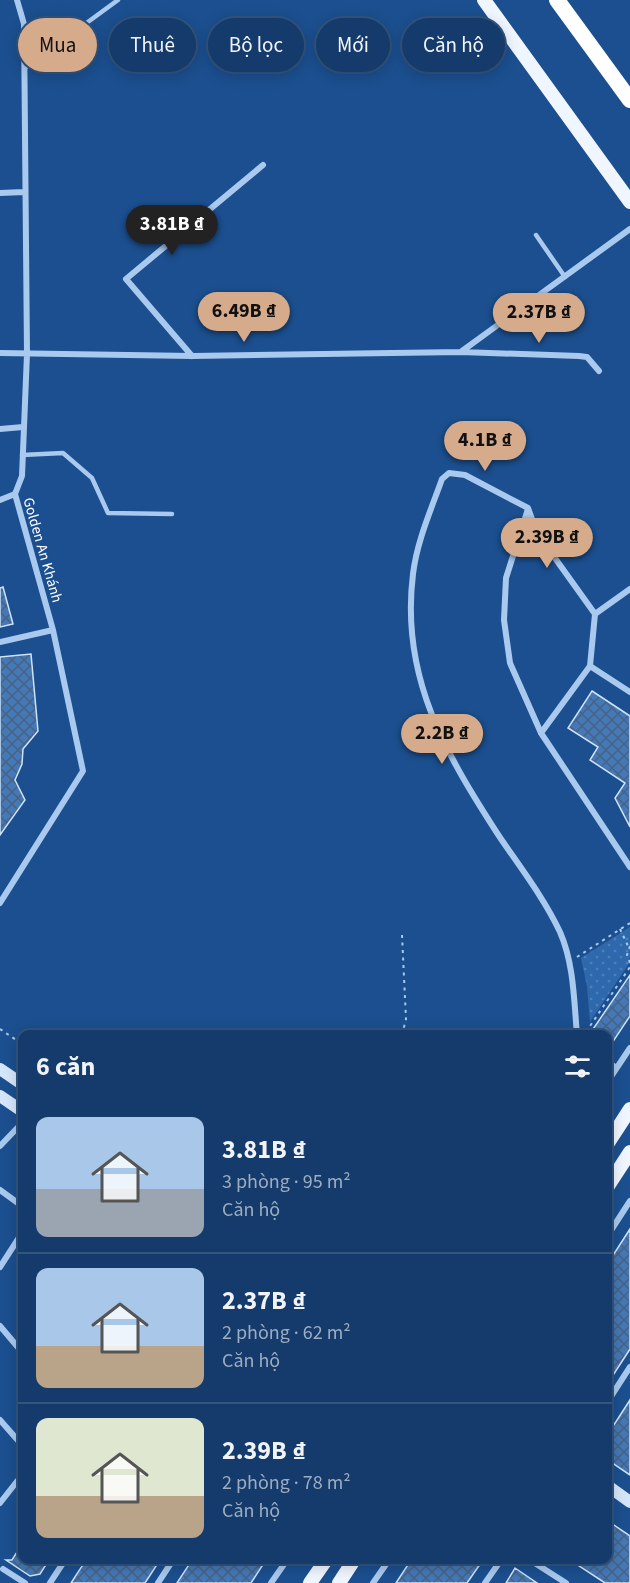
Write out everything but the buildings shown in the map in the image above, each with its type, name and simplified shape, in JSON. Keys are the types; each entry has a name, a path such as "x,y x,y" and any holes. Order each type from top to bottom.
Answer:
{"highway":[{"path":"557,0 630,100"}],"main road":[{"path":"484,0 630,202"},
{"path":"612,1137 630,1109"},
{"path":"612,1180 630,1152"},
{"path":"310,1583 323,1564"},
{"path":"339,1583 351,1564"}],"street":[{"name":"Golden An Khánh","path":"17,0 22,18"},
{"name":"Golden An Khánh","path":"0,903 83,771 53,630 15,494 22,476 27,354 24,192 25,72"},
{"path":"192,356 126,279 263,165"},
{"path":"0,193 24,192"},
{"path":"461,352 566,278 630,229"},
{"path":"0,353 192,356 461,352 587,357 599,371"},
{"path":"0,429 23,428"},
{"path":"541,733 590,666 595,614 537,533 528,508 465,475 449,473 442,479 419,547 413,574 412,624 418,678 443,741 462,778 560,932 569,962 577,1030"},
{"path":"0,500 15,494"},
{"path":"528,508 508,570 504,620 510,663 541,733 630,867"},
{"path":"595,614 630,589"},
{"path":"0,642 53,630"},
{"path":"590,666 630,692"},
{"path":"612,1074 630,1048"},
{"path":"612,1065 616,1068"},
{"path":"0,1069 18,1081"},
{"path":"0,1096 18,1108"},
{"path":"0,1146 18,1127"},
{"path":"0,1190 18,1203"},
{"path":"612,1229 630,1201"},
{"path":"0,1267 18,1239"},
{"path":"0,1326 18,1347"},
{"path":"612,1395 630,1367"},
{"path":"0,1420 18,1440"},
{"path":"0,1503 18,1480"},
{"path":"612,1489 630,1502"},
{"path":"50,1583 62,1564"},
{"path":"158,1583 170,1564"},
{"path":"271,1583 284,1564"},
{"path":"373,1583 386,1564"},
{"path":"485,1583 498,1564"},
{"path":"536,1564 566,1583"},
{"path":"3,1569 25,1583"}],"lane":[{"path":"93,18 118,0"},
{"path":"536,235 566,278"},
{"path":"22,454 63,453 92,478 108,513 172,514"}],"path":[{"path":"569,962 630,923"},
{"path":"620,929 629,947 627,955 630,963"},
{"path":"402,935 406,1019 403,1030"},
{"path":"587,1030 630,967"},
{"path":"0,1029 18,1041"}],"shaded area":[{"path":"630,927 630,962 590,1022 587,987 581,958"}]}
